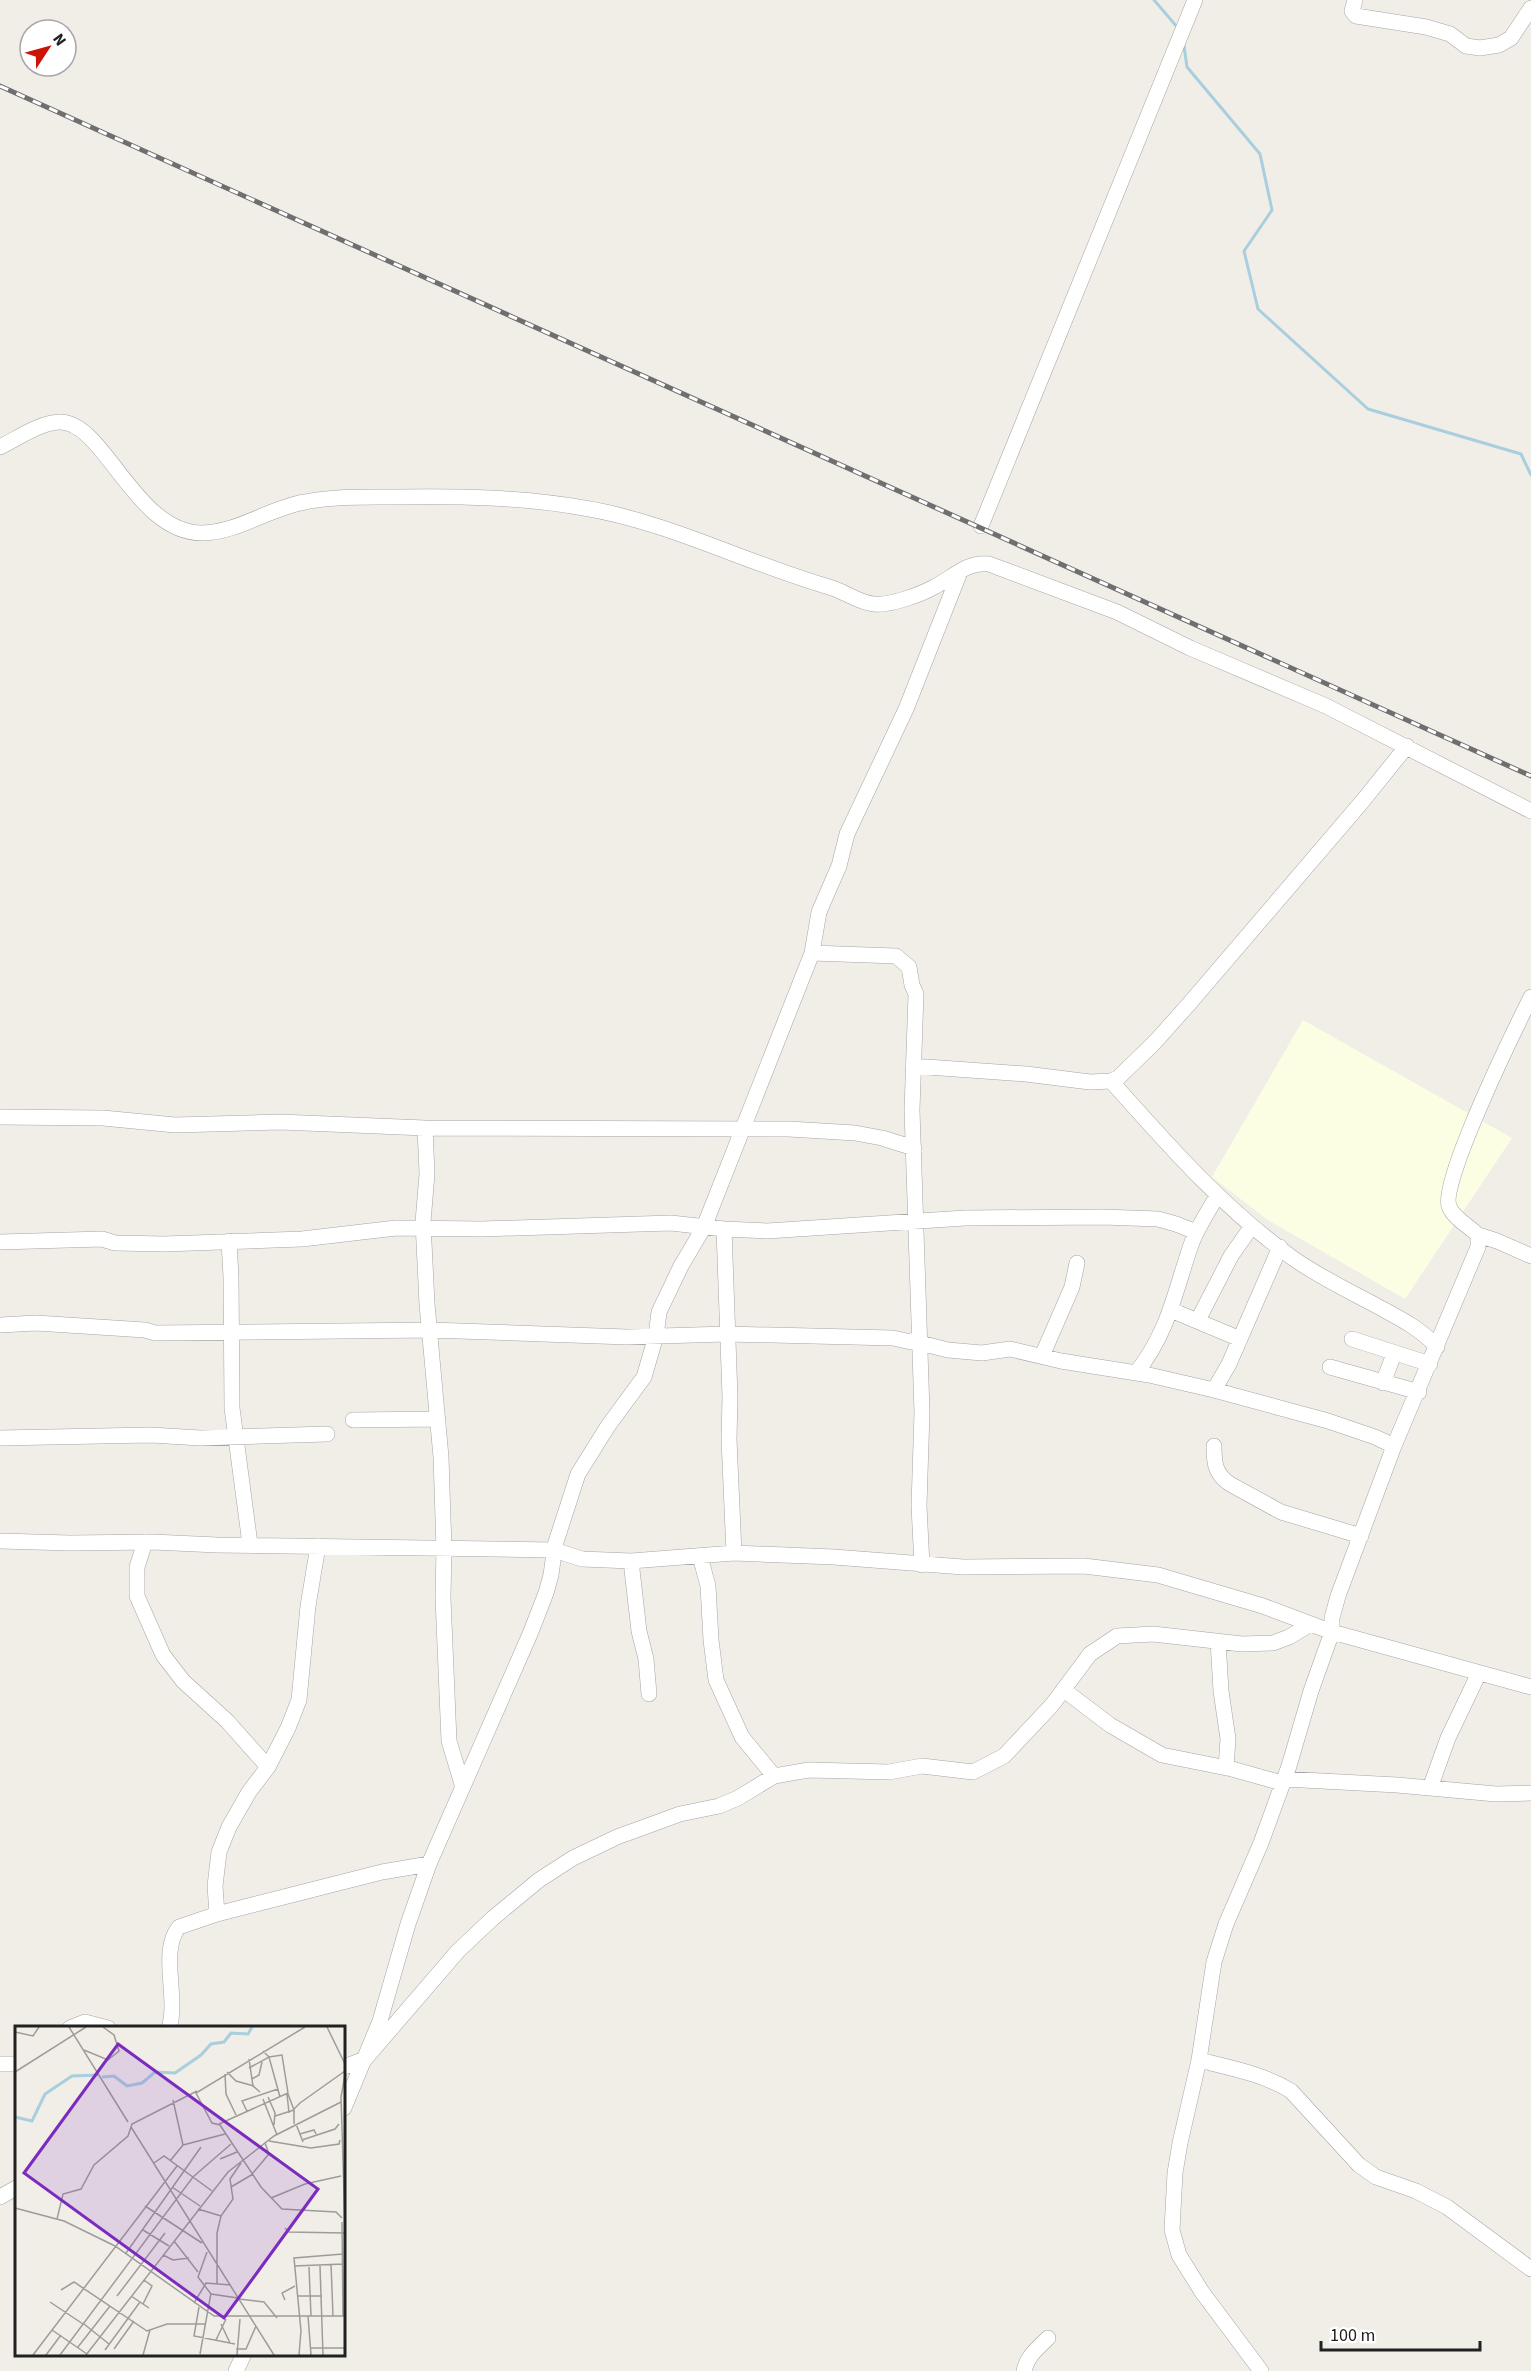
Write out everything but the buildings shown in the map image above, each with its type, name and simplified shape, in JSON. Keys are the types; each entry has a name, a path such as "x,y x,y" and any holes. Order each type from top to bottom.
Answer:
{"street":[{"path":"981,526 1195,0"},
{"path":"1355,0 1352,11 1356,16 1426,27 1450,34 1466,46 1480,48 1499,45 1511,38 1531,8"},
{"path":"0,447 57,422 77,426 117,468 140,500 156,516 180,529 199,533 222,532 303,502 340,497 455,497 529,501 613,513 658,525 752,562 837,589 873,604 886,604 933,588 975,564 988,564 1098,604 1144,624 1190,648 1326,706 1531,811"},
{"path":"345,2106 380,2022 408,1924 429,1864 546,1593 554,1550 578,1474 608,1426 644,1377 656,1336 659,1312 681,1266 704,1227 812,953 819,912 839,866 847,834 902,718 960,572"},
{"path":"914,1066 1026,1074 1090,1082 1111,1081 1130,1068 1155,1042 1361,803 1407,746"},
{"path":"812,953 896,956 909,967 916,994 912,1110 922,1412 919,1506 922,1565"},
{"path":"1531,997 1484,1097 1448,1193 1451,1210 1478,1235 1531,1256"},
{"path":"1111,1081 1217,1196 1252,1226 1322,1277 1408,1323 1425,1334 1437,1347"},
{"path":"0,1116 80,1117 175,1125 280,1122 425,1128 789,1130 855,1133 882,1138 914,1148"},
{"path":"425,1128 427,1174 424,1229 438,1419 449,1741 462,1784"},
{"path":"1136,1373 1152,1353 1171,1310 1196,1232 1217,1196"},
{"path":"0,1242 102,1239 115,1243 164,1244 302,1239 396,1228 603,1227 671,1223 724,1230 767,1231 965,1218 1143,1217 1176,1224 1196,1232"},
{"path":"1198,1320 1231,1256 1252,1226"},
{"path":"724,1230 734,1553"},
{"path":"1261,2371 1190,2274 1179,2255 1172,2230 1172,2210 1180,2143 1199,2060 1211,1978 1226,1924 1261,1843 1283,1781 1332,1632 1332,1618 1338,1596 1394,1446 1419,1392 1478,1247 1478,1235"},
{"path":"229,1242 234,1436 250,1544"},
{"path":"1214,1390 1240,1339 1280,1247"},
{"path":"1042,1356 1072,1287 1077,1263"},
{"path":"1171,1310 1240,1339"},
{"path":"0,1325 36,1323 145,1330 154,1333 231,1334 430,1330 656,1336 727,1334 869,1336 911,1342 918,1339"},
{"path":"918,1339 924,1344 948,1350 982,1353 1010,1349 1214,1390 1360,1431 1394,1446"},
{"path":"1352,1339 1430,1364"},
{"path":"1383,1383 1394,1354"},
{"path":"1330,1367 1419,1392"},
{"path":"353,1420 438,1419"},
{"path":"0,1438 151,1435 200,1438 327,1434"},
{"path":"1214,1446 1217,1471 1222,1479 1230,1484 1281,1512 1361,1536"},
{"path":"0,1541 554,1550 582,1560 631,1561 734,1553 834,1557 963,1567 1084,1566 1158,1575 1263,1606 1332,1632 1531,1687"},
{"path":"145,1542 136,1567 137,1596 163,1655 183,1681 227,1721 268,1767"},
{"path":"217,1914 215,1886 219,1852 229,1827 249,1792 268,1767 299,1700 308,1606 318,1546"},
{"path":"699,1556 708,1586 716,1680 742,1737 774,1776"},
{"path":"631,1561 649,1694"},
{"path":"345,2067 365,2059 458,1951 493,1918 539,1880 573,1858 680,1814 719,1806 738,1798 774,1776 808,1770 889,1772 922,1766 973,1772 1004,1756 1021,1740 1064,1690 1090,1654 1117,1636 1153,1634 1242,1644 1273,1643 1309,1625"},
{"path":"1218,1641 1221,1691 1228,1739 1227,1768"},
{"path":"1430,1788 1448,1738 1479,1672"},
{"path":"1064,1690 1110,1725 1162,1755 1283,1781 1318,1779 1496,1794 1531,1793"},
{"path":"169,2026 174,1936 179,1927 217,1914 382,1872 429,1864"},
{"path":"75,2026 85,2022 100,2026"},
{"path":"1199,2060 1249,2073 1278,2083 1291,2091 1359,2165 1376,2177 1416,2191 1447,2207 1531,2269"},
{"path":"0,2197 15,2189"},
{"path":"1024,2371 1030,2355 1048,2338"}],"shaded area":[{"path":"1303,1020 1512,1138 1405,1299 1268,1220 1212,1177"}],"waterway":[{"path":"1154,0 1178,28"},
{"path":"1184,46 1187,67 1260,154 1272,210 1244,251 1258,309 1368,409 1521,454 1531,475"}],"railway":[{"path":"0,86 1531,776"}]}
